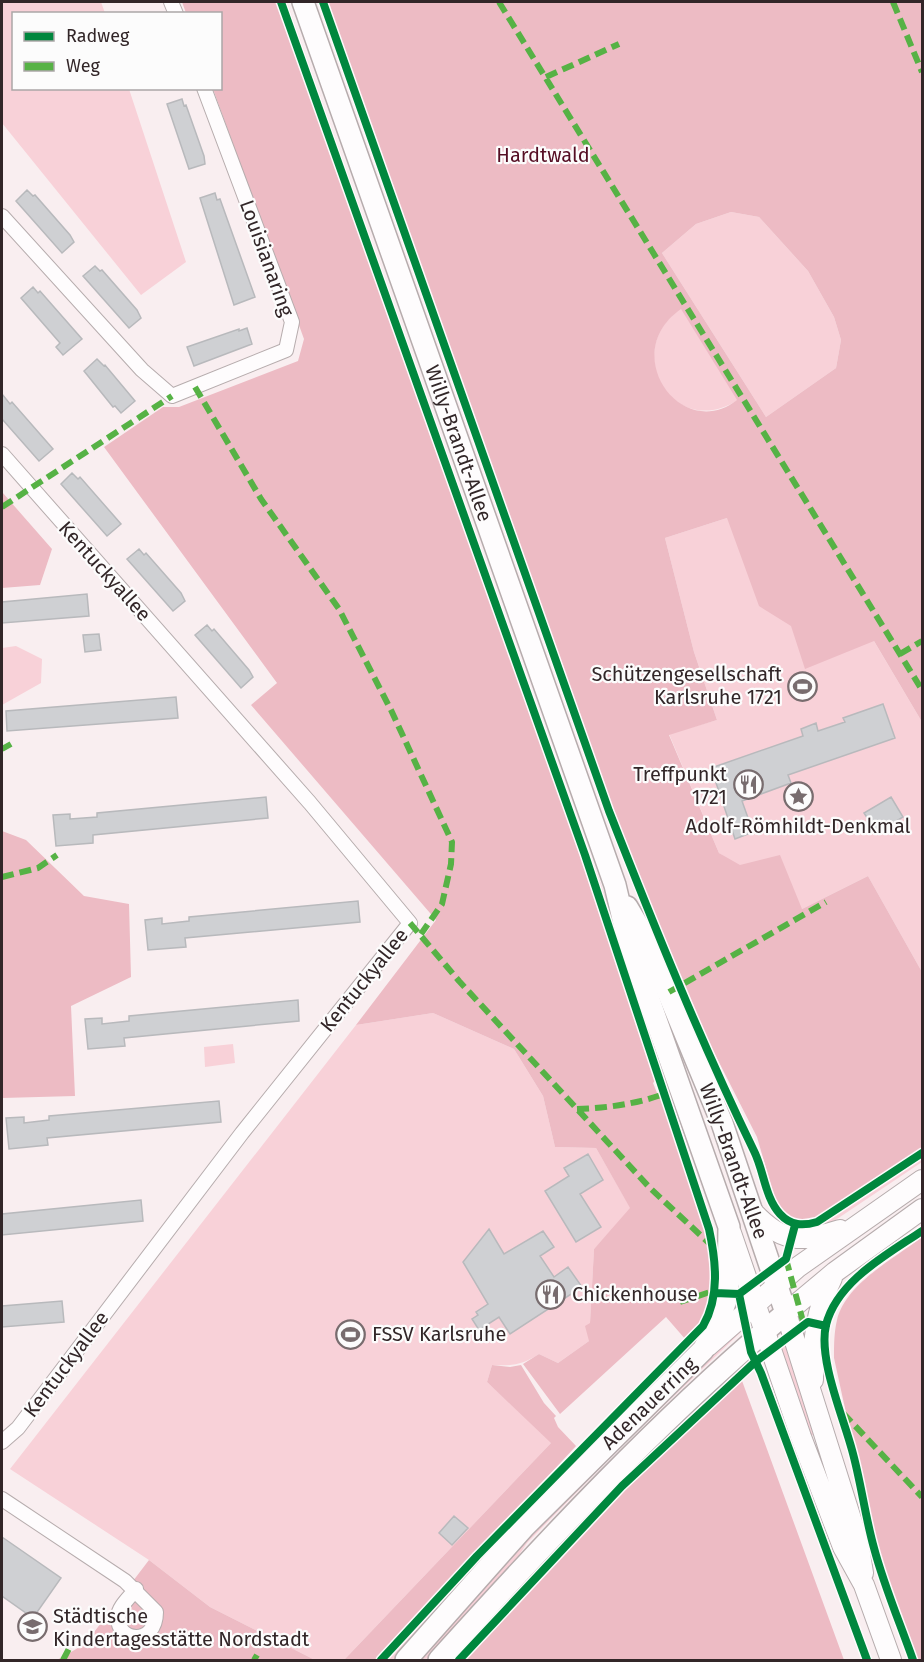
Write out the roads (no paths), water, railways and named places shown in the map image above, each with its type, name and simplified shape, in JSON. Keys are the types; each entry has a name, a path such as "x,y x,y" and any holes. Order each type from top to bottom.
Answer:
{"main road":[{"name":"Willy-Brandt-Allee","path":"303,2 615,885 628,940 755,1304 843,1547 864,1585 891,1660"},
{"name":"Willy-Brandt-Allee","path":"615,885 655,960 722,1123 778,1284 858,1541 864,1585"},
{"name":"Adenauerring","path":"405,1660 524,1527 704,1350 778,1284 857,1224 922,1180"},
{"name":"Adenauerring","path":"439,1660 536,1553 609,1479 765,1332 836,1272 922,1209"},
{"path":"754,1213 778,1233 801,1239 823,1236 857,1224"},
{"path":"704,1350 722,1315 729,1290 729,1227"},
{"path":"813,1400 815,1323 823,1296 836,1272"}],"street":[{"name":"Louisianaring","path":"2,216 142,370 172,396 286,350 292,322 205,90"},
{"name":"Kentuckyallee","path":"2,454 302,795 410,923 243,1133 18,1428 2,1442"},
{"path":"2,1499 136,1589"}],"place":[{"name":"Schützengesellschaft Karlsruhe 1721","path":"803,686"},
{"name":"Treffpunkt 1721","path":"748,785"},
{"name":"Adolf-Römhildt-Denkmal","path":"798,796"},
{"name":"Chickenhouse","path":"551,1294"},
{"name":"FSSV Karlsruhe","path":"351,1334"},
{"name":"Städtische Kindertagesstätte Nordstadt","path":"32,1627"}],"park label":[{"name":"Hardtwald","path":"543,155"}]}
